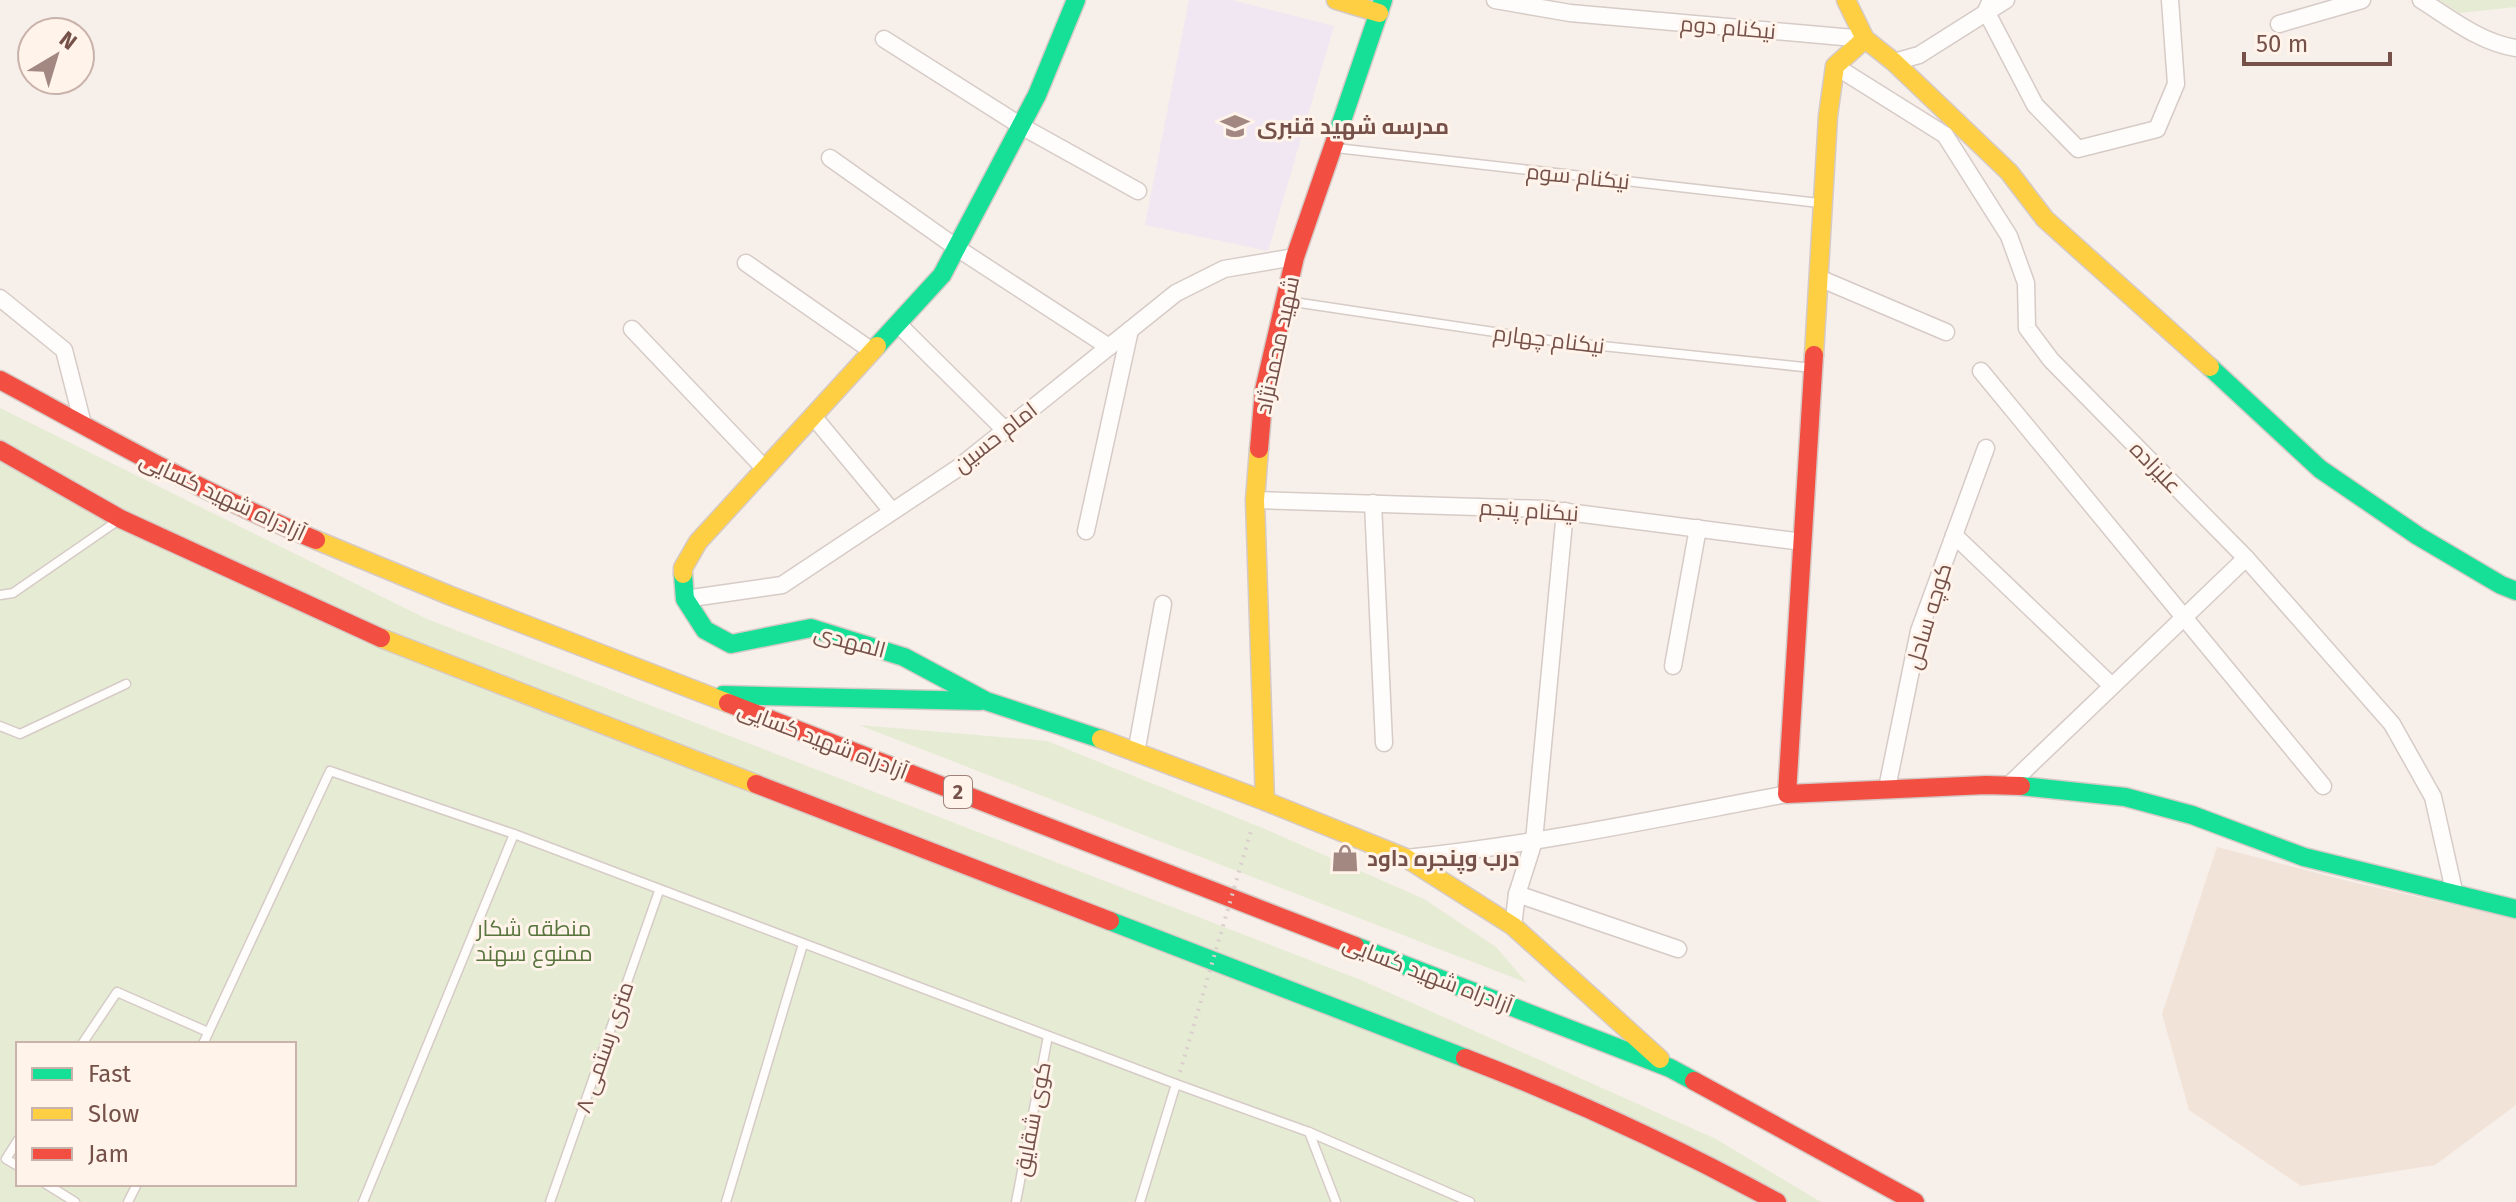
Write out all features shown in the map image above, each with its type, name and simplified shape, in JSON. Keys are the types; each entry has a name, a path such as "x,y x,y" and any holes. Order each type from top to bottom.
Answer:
{"main road":[{"path":"685,599 683,568 698,542 942,275 1037,95 1076,0"},
{"path":"1336,0 1381,6"},
{"path":"1846,0 1865,39 1894,62 2009,172 2045,219 2129,292 2320,469 2418,536 2516,591"},
{"name":"شهید محمدنژاد","path":"1265,801 1255,500 1264,390 1295,257 1381,6"},
{"path":"1865,39 1835,66 1828,116 1787,794 2008,786 2048,787 2125,797 2192,815 2304,857 2516,909"},
{"name":"آزادراه شهید کسایی","path":"0,380 280,525 451,596 1670,1068 1915,1202"},
{"path":"0,450 121,519 401,647 1558,1094 1777,1202"},
{"name":"المهدی","path":"685,599 705,630 731,644 811,628 904,657 986,701 1068,727 1406,858 1513,926 1670,1068"},
{"path":"708,695 986,701"}],"street":[{"name":"نیکنام دوم","path":"1495,0 1570,13 1865,39"},
{"path":"1894,62 1919,55 1988,5 2006,0"},
{"path":"1988,5 2035,105 2078,149 2157,129 2176,84 2170,0"},
{"path":"2279,24 2362,0"},
{"path":"2421,0 2468,29 2502,46 2516,48"},
{"path":"884,39 1021,126 1138,191"},
{"name":"علیزاده","path":"1835,66 1945,135 2009,236 2026,283 2027,328 2051,360 2246,558 2392,724 2433,797 2455,895"},
{"path":"830,158 957,248 1109,347"},
{"name":"امام حسین","path":"685,599 782,585 958,468 1176,293 1224,269 1295,257"},
{"path":"746,263 872,351"},
{"path":"1819,278 1946,332"},
{"path":"0,298 64,350 84,426"},
{"path":"898,324 1005,430"},
{"path":"632,329 765,469"},
{"path":"1086,531 1130,330"},
{"path":"1981,371 2323,786"},
{"path":"813,416 892,511"},
{"name":"کوچه ساحل","path":"1887,788 1919,631 1986,448"},
{"name":"نیکنام پنجم","path":"1255,500 1565,511 1803,542"},
{"path":"1373,503 1384,743"},
{"path":"1513,926 1517,894 1534,841 1565,511"},
{"path":"1673,666 1698,528"},
{"path":"1954,535 2112,686"},
{"path":"2008,786 2246,558"},
{"path":"1136,753 1163,604"},
{"path":"1406,858 1534,841 1787,794"},
{"path":"1517,894 1678,949"}],"lane":[{"name":"نیکنام سوم","path":"1333,148 1824,204"},
{"name":"نیکنام چهارم","path":"1285,301 1554,341 1814,368"},
{"path":"0,595 13,593 99,531 121,519"},
{"path":"0,726 20,734 126,684"},
{"path":"204,1042 330,771 514,834 659,891 1309,1132 1470,1202"},
{"path":"363,1202 514,834"},
{"name":"۸ متری رستمی","path":"550,1202 659,891"},
{"path":"726,1202 803,944"},
{"path":"83,1042 117,992 208,1032"},
{"name":"کوی شقایق","path":"1016,1202 1048,1036"},
{"path":"1140,1202 1176,1084"},
{"path":"1309,1132 1336,1202"},
{"path":"16,1143 6,1159 16,1165"},
{"path":"49,1186 75,1202"}],"path":[{"path":"1180,1072 1251,831"}],"shaded area":[{"name":"مدرسه شهید قنبری","path":"1189,0 1232,0 1334,26 1268,251 1145,225"},
{"path":"2217,847 2352,882 2516,919 2516,1105 2435,1165 2301,1186 2189,1110 2162,1014"}],"green space":[{"path":"2438,0 2516,0 2516,7 2460,13"},
{"name":"منطقه شکار ممنوع سهند","path":"0,408 427,619 1361,980 1716,1139 1821,1202 0,1202"},
{"path":"859,725 1047,741 1265,829 1424,899 1496,947 1527,983"}],"traffic: fast":[{"path":"877,346 942,275 1037,95 1076,0"},
{"path":"1335,141 1383,0"},
{"path":"2210,367 2320,469 2418,536 2516,591"},
{"path":"683,574 685,599 705,630 731,644 811,628 904,657 986,701 1101,739"},
{"path":"723,695 980,701"},
{"path":"2021,786 2125,797 2192,815 2304,857 2516,909"},
{"path":"1110,921 1465,1058"},
{"path":"1355,946 1670,1068 1694,1081"}],"traffic: slow":[{"path":"1336,0 1379,13"},
{"path":"1846,0 1865,39 1894,62 2009,172 2045,219 2210,367"},
{"path":"1814,355 1828,116 1835,66 1865,39"},
{"path":"683,574 683,568 698,542 877,346"},
{"path":"1259,449 1255,500 1265,801"},
{"path":"316,540 451,596 728,703"},
{"path":"381,638 756,784"},
{"path":"1101,739 1406,858 1513,926 1660,1059"}],"traffic: jam":[{"path":"1259,449 1264,390 1295,257 1335,141"},
{"path":"1814,355 1787,794 2021,786"},
{"path":"0,380 196,484 316,540"},
{"path":"0,450 121,519 381,638"},
{"path":"728,703 1355,946"},
{"path":"756,784 1110,921"},
{"path":"1465,1058 1623,1125 1777,1202"},
{"path":"1694,1081 1915,1202"}],"place":[{"name":"مدرسه شهید قنبری","path":"1235,126"},
{"name":"درب وپنجره داود","path":"1345,858"}]}
